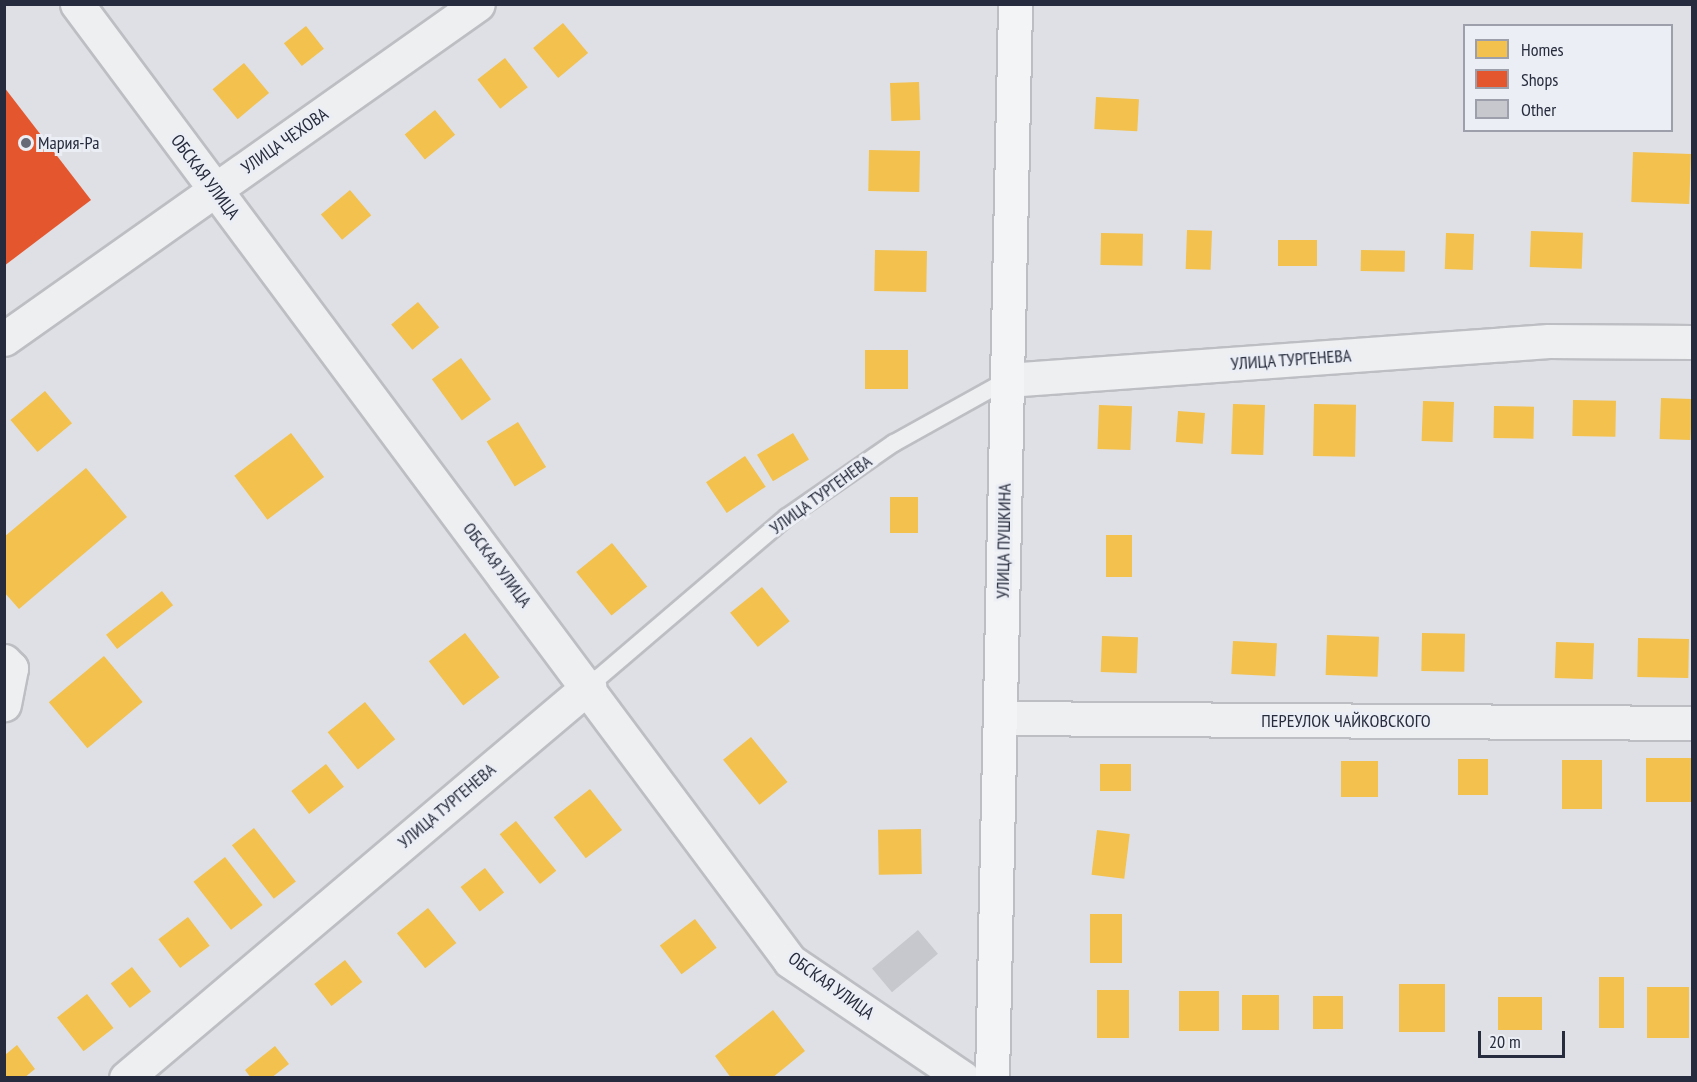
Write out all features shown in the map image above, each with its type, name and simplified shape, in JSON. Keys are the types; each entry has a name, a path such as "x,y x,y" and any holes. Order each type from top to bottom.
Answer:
{"street":[{"name":"ОБСКАЯ УЛИЦА","path":"77,4 215,191 589,686 790,961 963,1077"},
{"name":"УЛИЦА ЧЕХОВА","path":"4,339 478,4"},
{"name":"УЛИЦА ПУШКИНА","path":"992,1077 1015,4"},
{"name":"УЛИЦА ТУРГЕНЕВА","path":"1007,380 1549,341 1692,342"},
{"path":"4,661 10,668 4,704"},
{"name":"УЛИЦА ТУРГЕНЕВА","path":"126,1077 589,686"},
{"name":"ПЕРЕУЛОК ЧАЙКОВСКОГО","path":"1000,718 1692,723"}],"lane":[{"name":"УЛИЦА ТУРГЕНЕВА","path":"589,686 787,517 894,442 1007,380"}],"building: Homes":[{"path":"563,23 588,53 558,78 533,48"},
{"path":"306,26 324,49 302,66 284,43"},
{"path":"505,58 528,87 500,109 477,80"},
{"path":"244,63 269,93 238,119 213,89"},
{"path":"919,82 920,120 891,121 890,83"},
{"path":"1096,97 1139,99 1137,131 1094,129"},
{"path":"435,110 455,135 425,159 405,135"},
{"path":"869,150 920,151 919,192 868,191"},
{"path":"1633,152 1691,154 1689,204 1631,202"},
{"path":"350,190 371,215 342,240 321,214"},
{"path":"1187,230 1212,231 1211,270 1186,269"},
{"path":"1531,231 1583,233 1582,269 1530,267"},
{"path":"1101,233 1143,234 1142,266 1100,265"},
{"path":"1446,233 1474,234 1473,270 1445,269"},
{"path":"1278,240 1317,240 1317,266 1278,266"},
{"path":"875,250 927,251 926,292 874,291"},
{"path":"1361,250 1405,251 1405,272 1361,271"},
{"path":"418,302 439,327 412,350 391,324"},
{"path":"865,350 908,350 908,389 865,389"},
{"path":"461,358 491,399 462,420 432,379"},
{"path":"45,391 72,423 38,452 11,420"},
{"path":"1661,398 1692,399 1691,440 1660,439"},
{"path":"1573,400 1616,401 1615,437 1572,436"},
{"path":"1423,401 1454,402 1453,442 1422,441"},
{"path":"1233,404 1265,405 1263,455 1231,454"},
{"path":"1314,404 1356,405 1355,457 1313,456"},
{"path":"1099,405 1132,406 1130,450 1097,449"},
{"path":"1494,406 1534,407 1533,439 1493,438"},
{"path":"1178,411 1205,413 1203,444 1176,442"},
{"path":"518,422 546,467 515,487 487,442"},
{"path":"291,433 324,477 267,520 234,476"},
{"path":"793,433 809,460 773,481 757,455"},
{"path":"745,456 766,487 727,513 706,482"},
{"path":"86,468 127,517 19,609 4,592 4,537"},
{"path":"890,497 918,497 918,533 890,533"},
{"path":"1106,535 1132,535 1132,577 1106,577"},
{"path":"612,543 647,587 611,615 576,572"},
{"path":"762,587 790,621 758,647 730,613"},
{"path":"162,591 173,605 117,649 106,635"},
{"path":"465,633 499,677 463,705 429,661"},
{"path":"1422,633 1465,634 1464,672 1421,671"},
{"path":"1327,635 1379,637 1378,677 1326,675"},
{"path":"1102,636 1138,637 1137,673 1101,672"},
{"path":"1638,638 1689,639 1688,678 1637,677"},
{"path":"1233,641 1277,643 1275,676 1231,674"},
{"path":"1556,642 1594,643 1593,679 1555,678"},
{"path":"104,656 143,702 87,748 49,702"},
{"path":"365,702 395,739 358,770 328,732"},
{"path":"751,737 788,782 760,805 723,760"},
{"path":"1646,758 1692,758 1692,802 1646,802"},
{"path":"1458,759 1488,759 1488,795 1458,795"},
{"path":"1562,760 1602,760 1602,809 1562,809"},
{"path":"1341,761 1378,761 1378,797 1341,797"},
{"path":"326,764 344,787 309,814 291,791"},
{"path":"1100,764 1131,764 1131,791 1100,791"},
{"path":"590,789 622,830 586,858 554,817"},
{"path":"516,821 556,871 540,884 500,834"},
{"path":"254,828 296,882 274,899 232,845"},
{"path":"921,829 922,874 879,875 878,830"},
{"path":"1097,830 1130,834 1124,879 1092,875"},
{"path":"225,857 263,905 231,930 193,882"},
{"path":"485,868 504,892 480,912 461,887"},
{"path":"428,908 456,943 425,968 397,933"},
{"path":"1090,914 1122,914 1122,963 1090,963"},
{"path":"188,917 210,946 180,968 158,939"},
{"path":"695,919 717,948 682,974 660,945"},
{"path":"345,960 362,982 332,1006 314,984"},
{"path":"132,967 151,991 130,1008 111,984"},
{"path":"1599,977 1624,977 1624,1028 1599,1028"},
{"path":"1399,984 1445,984 1445,1032 1399,1032"},
{"path":"1647,987 1689,987 1689,1038 1647,1038"},
{"path":"1097,990 1129,990 1129,1038 1097,1038"},
{"path":"1179,991 1219,991 1219,1031 1179,1031"},
{"path":"87,994 113,1028 84,1051 57,1017"},
{"path":"1242,995 1279,995 1279,1030 1242,1030"},
{"path":"1313,996 1343,996 1343,1029 1313,1029"},
{"path":"1498,997 1542,997 1542,1030 1498,1030"},
{"path":"773,1010 805,1051 772,1078 731,1078 715,1056"},
{"path":"17,1045 35,1069 24,1078 5,1078 5,1055"},
{"path":"275,1046 289,1064 271,1078 251,1078 245,1070"}],"building: Shops":[{"name":"Мария-Ра","path":"4,87 91,200 4,266"}],"building: Other":[{"path":"918,930 938,954 892,992 872,969"}],"place":[{"name":"Мария-Ра","path":"26,143"}]}
